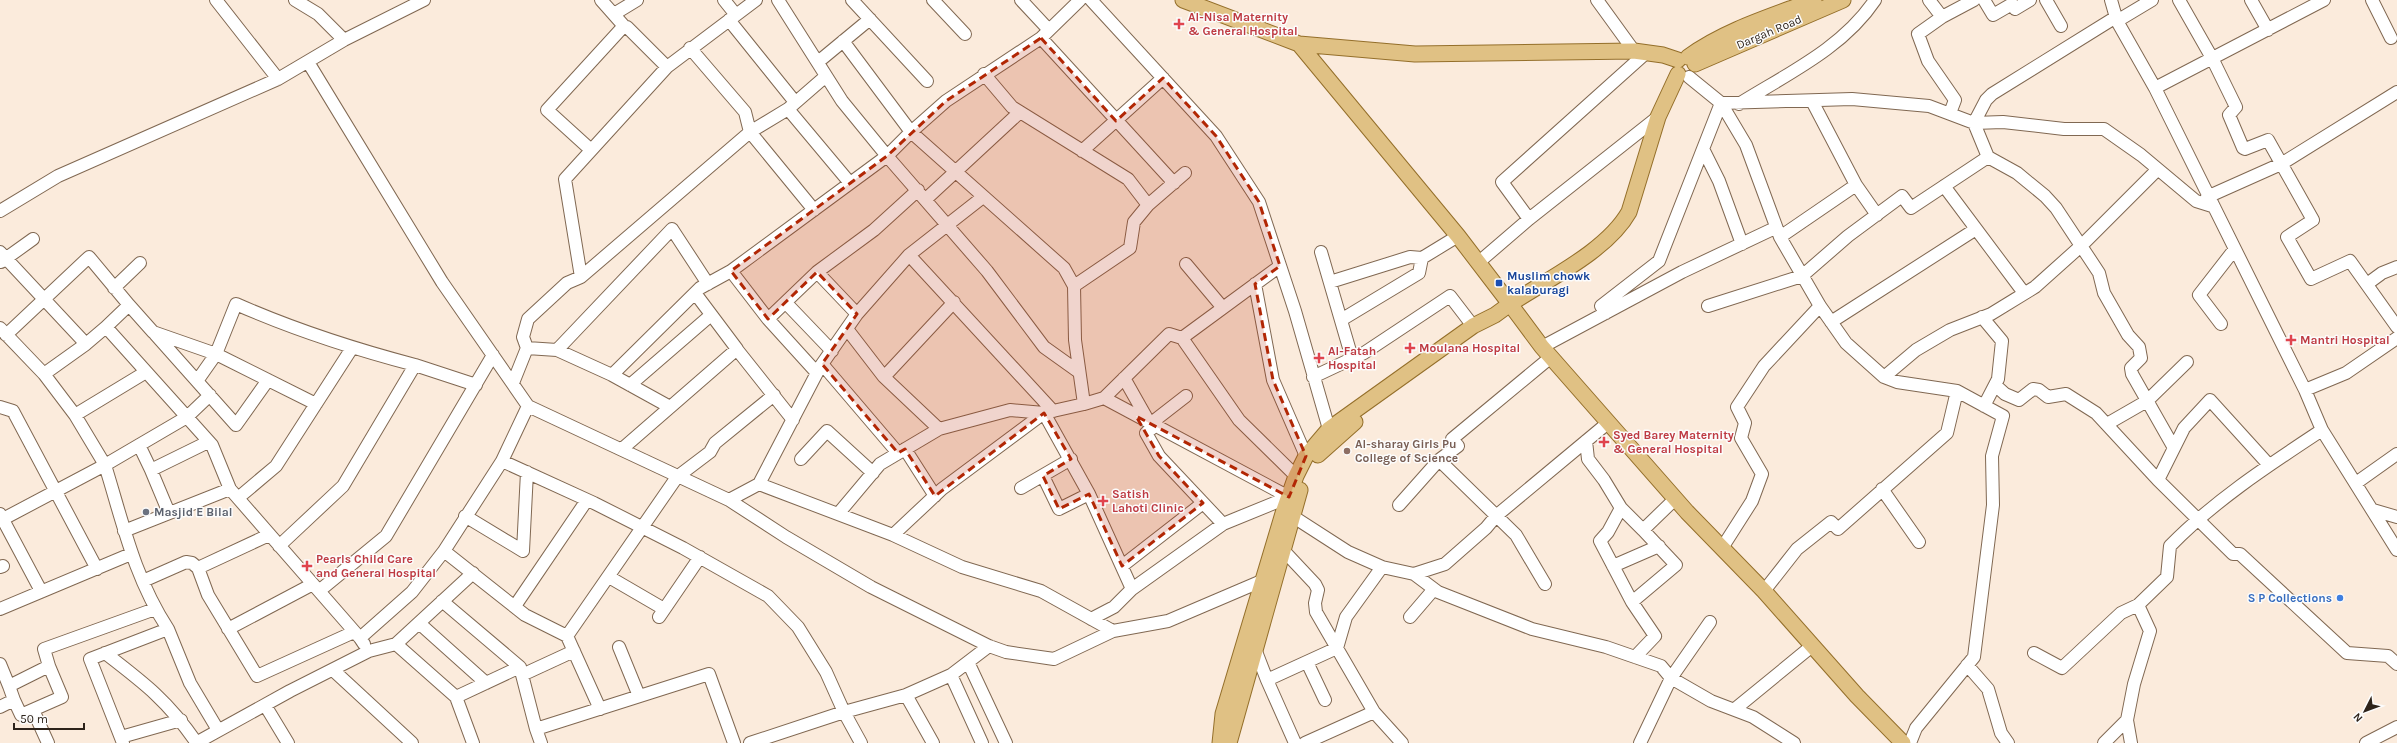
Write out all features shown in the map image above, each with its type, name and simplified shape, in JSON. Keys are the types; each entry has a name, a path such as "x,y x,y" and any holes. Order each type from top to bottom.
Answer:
{"main road":[{"path":"1183,0 1300,44 1415,54 1641,51 1686,66 1658,117 1629,212 1622,225 1606,242 1495,315 1473,326 1329,429 1306,456 1296,476 1289,508 1284,551 1229,743"},
{"name":"Dargah Road","path":"1686,66 1702,47 1733,32 1814,0"},
{"name":"Dargah Road","path":"1686,66 1843,0"},
{"path":"1300,44 1479,262 1546,352 1675,498 1764,591 1812,646 1903,743"},
{"path":"1220,743 1223,714 1264,580 1289,508 1311,465 1325,448 1343,431 1488,327 1495,315"}],"street":[{"path":"216,0 278,79"},
{"path":"295,0 318,14 344,40"},
{"path":"0,211 58,176 278,79 344,40 424,0"},
{"path":"601,0 624,26 667,67"},
{"path":"614,14 637,0"},
{"path":"724,0 733,18 791,106 850,183"},
{"path":"581,277 565,179 667,67 690,48 756,0"},
{"path":"778,0 842,100 887,156 949,225 987,271 1044,347 1079,372"},
{"path":"852,0 927,81"},
{"path":"933,0 965,34"},
{"path":"1021,0 1045,34 1116,121 1174,183"},
{"path":"612,375 695,293 731,271 887,156 946,101 1045,34 1080,0"},
{"path":"1091,0 1216,136 1258,202 1295,311 1329,429"},
{"path":"1528,218 1502,182 1641,51 1597,0"},
{"path":"1739,104 1839,41 1864,16 1875,0"},
{"path":"1928,0 1942,17"},
{"path":"1950,113 1955,100 1928,61 1918,34 1942,17 1974,0"},
{"path":"1984,0 1993,15 2012,4 2015,9 2030,0"},
{"path":"2046,0 2061,26"},
{"path":"2111,0 2117,19 2155,88 2304,390 2322,430 2397,550"},
{"path":"2152,0 2117,19 1992,94 1986,100 1974,123 1988,158 2017,173 2045,196 2082,245 2099,273 2108,299 2128,335 2139,347 2141,358 2134,363 2131,368 2132,374 2174,448"},
{"path":"2179,0 2212,58 2236,107 2229,115 2243,148 2245,149 2267,139 2313,220 2287,236 2311,279 2349,261 2397,327"},
{"path":"2251,0 2268,30"},
{"path":"2372,0 2391,38"},
{"path":"2155,88 2321,1"},
{"path":"818,62 870,19"},
{"path":"591,150 547,110 624,26"},
{"path":"843,41 911,132 955,173 1064,268 1074,286 1075,340 1084,404"},
{"path":"690,48 745,112 750,132 814,210"},
{"path":"308,62 442,282 528,406 729,500 786,537 871,587 989,646 1006,652 1054,659 1113,631 1168,620 1264,580"},
{"path":"1686,66 1721,103 1746,145 1777,233 1820,306 1846,343 1884,377 1897,382 1957,391 2003,416 1992,456 1993,505 1974,657 1916,728 1910,743"},
{"path":"984,74 1012,107 1128,179 1148,205"},
{"path":"512,382 526,348 523,337 528,319 567,283 581,277 750,132 791,106 826,76"},
{"path":"1082,151 1163,78"},
{"path":"1721,103 1739,104 1852,99 1929,106 1974,123 2003,122 2064,129 2104,128 2141,155 2157,170 2196,201 2210,201 2280,164 2395,97"},
{"path":"1812,101 1856,185 1877,215"},
{"path":"1606,313 1601,306 1659,261 1721,103"},
{"path":"926,199 1020,112"},
{"path":"1479,262 1528,218 1658,117"},
{"path":"1703,149 1719,181 1742,244"},
{"path":"1708,306 1802,276 1848,236 1902,196 1911,208 1988,158"},
{"path":"1884,377 1916,350 1950,330 1982,317 2035,286 2082,245 2157,170"},
{"path":"1074,286 1130,248 1134,222 1148,205 1185,173"},
{"path":"1399,505 1439,460 1458,446 1452,439 1546,352 1606,313 1682,272 1742,244 1777,233 1856,185"},
{"path":"1944,186 2024,293"},
{"path":"768,319 817,272 874,230 918,190"},
{"path":"729,500 759,484 819,369 857,314 909,255 983,197"},
{"path":"557,350 672,229 708,284"},
{"path":"1831,322 1976,229"},
{"path":"1330,282 1410,257 1422,258 1458,236"},
{"path":"33,239 2,257 86,344"},
{"path":"2221,324 2200,295 2234,250"},
{"path":"1321,252 1352,358"},
{"path":"909,255 954,302 1048,412 1132,589"},
{"path":"214,736 168,629 155,609 131,554 105,465 75,415 44,374 3,331 44,300 89,257 114,288 236,425 268,380"},
{"path":"1341,320 1419,273 1422,258"},
{"path":"114,288 140,264"},
{"path":"1186,264 1223,308"},
{"path":"1182,338 1280,266"},
{"path":"2367,284 2382,273 2397,267"},
{"path":"731,271 768,319 902,451 935,496"},
{"path":"817,272 857,314"},
{"path":"1255,284 1273,380 1306,456"},
{"path":"695,293 735,347 793,420"},
{"path":"1313,377 1352,358 1450,296 1473,326"},
{"path":"884,377 954,302"},
{"path":"786,303 832,351"},
{"path":"197,381 216,354 236,304 285,325 352,348 476,385"},
{"path":"44,374 86,344 129,305"},
{"path":"1722,548 1752,501 1762,474 1741,438 1745,423 1736,407 1764,366 1820,306"},
{"path":"630,385 711,315"},
{"path":"1982,317 2002,341 1998,379 1984,406"},
{"path":"106,327 208,442 234,494 316,587 369,651"},
{"path":"847,330 884,377 939,429"},
{"path":"153,332 216,354 316,404"},
{"path":"838,514 880,464 939,429 1010,410 1048,412 1104,398 1169,334 1182,338 1239,420 1296,476"},
{"path":"2304,390 2346,373 2397,338"},
{"path":"622,449 737,349 735,347"},
{"path":"124,531 169,513 234,494 276,466 352,348"},
{"path":"526,348 557,350 612,375 670,407"},
{"path":"228,629 316,587 386,536 493,355"},
{"path":"2107,424 2147,400 2187,362"},
{"path":"279,546 343,486 415,366"},
{"path":"75,415 146,372"},
{"path":"1124,378 1153,425"},
{"path":"1995,385 2005,394 2019,400 2033,389 2040,390 2048,397 2066,394 2094,411 2158,480 2233,554 2240,554 2347,653 2388,656 2397,664"},
{"path":"1764,591 1797,549 1831,522 1838,529 1882,489 1947,434 1957,391"},
{"path":"567,636 677,477 710,452 715,443 774,395"},
{"path":"41,592 1,516 55,492 187,418 210,396"},
{"path":"1186,396 1146,433 1158,456 1223,524"},
{"path":"1104,398 1153,425 1289,508 1348,552 1382,567 1414,574 1434,589 1532,628 1606,647 1661,666 1671,678 1711,701 1754,717 1794,743"},
{"path":"2158,480 2184,428 2210,400 2269,465"},
{"path":"142,581 186,562 192,563 198,568 208,595 257,676 357,635 412,592 444,551 465,516 502,461 528,406"},
{"path":"0,407 13,411 97,568"},
{"path":"893,535 935,496 1048,412"},
{"path":"1414,574 1445,564 1486,528 1496,516 1609,422"},
{"path":"2034,653 2062,668 2121,613 2138,605 2167,577 2170,546 2198,518 2269,465 2322,430"},
{"path":"801,459 827,431 872,473"},
{"path":"1586,441 1588,459 1604,480 1621,508 1676,565 1632,602"},
{"path":"151,470 208,442"},
{"path":"139,445 169,513"},
{"path":"2356,483 2397,454"},
{"path":"1021,488 1071,460"},
{"path":"1439,460 1523,544 1545,584"},
{"path":"502,461 642,527 700,557 768,596 798,627 826,672 844,712 861,743"},
{"path":"465,516 523,551 527,472"},
{"path":"1043,476 1059,509 1088,494"},
{"path":"759,484 893,535 962,567 1041,590 1113,631"},
{"path":"1882,489 1918,542"},
{"path":"1643,530 1675,498"},
{"path":"515,606 587,500"},
{"path":"1122,566 1203,503"},
{"path":"1091,619 1114,606 1132,589 1223,524 1289,508"},
{"path":"1621,508 1608,532 1600,541 1632,602 1655,636 1635,657"},
{"path":"2373,510 2397,517"},
{"path":"198,568 270,535"},
{"path":"1613,566 1658,546"},
{"path":"444,551 525,615 567,636 600,709"},
{"path":"1284,551 1315,584 1318,595 1314,608 1374,712 1402,743"},
{"path":"0,609 131,554"},
{"path":"609,577 661,613 700,557"},
{"path":"1267,680 1337,648 1346,617 1382,567"},
{"path":"104,653 155,692 181,720 196,743 214,736 265,705 369,651 396,644 472,573"},
{"path":"1410,616 1434,589"},
{"path":"442,601 521,671 541,743"},
{"path":"2131,743 2127,720 2134,684 2150,631 2138,605"},
{"path":"0,664 21,715 62,697 49,666 44,649 155,609"},
{"path":"1640,743 1671,678 1710,622"},
{"path":"419,623 486,683"},
{"path":"168,629 90,659 122,740 181,720"},
{"path":"396,644 456,697 473,743"},
{"path":"750,743 771,740 844,712 906,695 951,675 989,646"},
{"path":"1735,709 1812,646"},
{"path":"619,647 639,696"},
{"path":"1255,649 1295,743"},
{"path":"456,697 486,683 574,651"},
{"path":"968,662 1006,743"},
{"path":"1307,662 1325,700"},
{"path":"1967,665 1988,689 2001,733 2008,743"},
{"path":"9,686 49,666"},
{"path":"333,670 412,743"},
{"path":"536,729 709,674 734,743"},
{"path":"951,675 982,743"},
{"path":"906,695 933,743"},
{"path":"0,707 14,700"},
{"path":"265,705 288,743"},
{"path":"33,710 48,743"},
{"path":"1304,743 1374,712"},
{"path":"2104,743 2127,720"},
{"path":"2366,743 2397,727"}],"highlighted area":[{"path":"1041,38 1116,121 1163,78 1216,136 1259,202 1280,266 1255,284 1273,380 1306,456 1289,497 1136,416 1159,456 1203,503 1122,566 1089,494 1059,509 1043,476 1071,459 1044,413 935,496 905,449 898,453 822,364 857,314 817,272 768,319 731,271 887,156 946,101"}],"place":[{"name":"Al-Nisa Maternity & General Hospital","path":"1179,24"},
{"name":"Muslim chowk kalaburagi","path":"1499,283"},
{"name":"Mantri Hospital","path":"2291,340"},
{"name":"Moulana Hospital","path":"1410,348"},
{"name":"Al-Fatah Hospital","path":"1319,358"},
{"name":"Syed Barey Maternity & General Hospital","path":"1604,442"},
{"name":"Al-sharay Girls Pu College of Science","path":"1347,451"},
{"name":"Satish Lahoti Clinic","path":"1103,501"},
{"name":"Masjid E Bilal","path":"146,512"},
{"name":"Pearls Child Care and General Hospital","path":"307,566"},
{"name":"S P Collections","path":"2340,598"}]}
